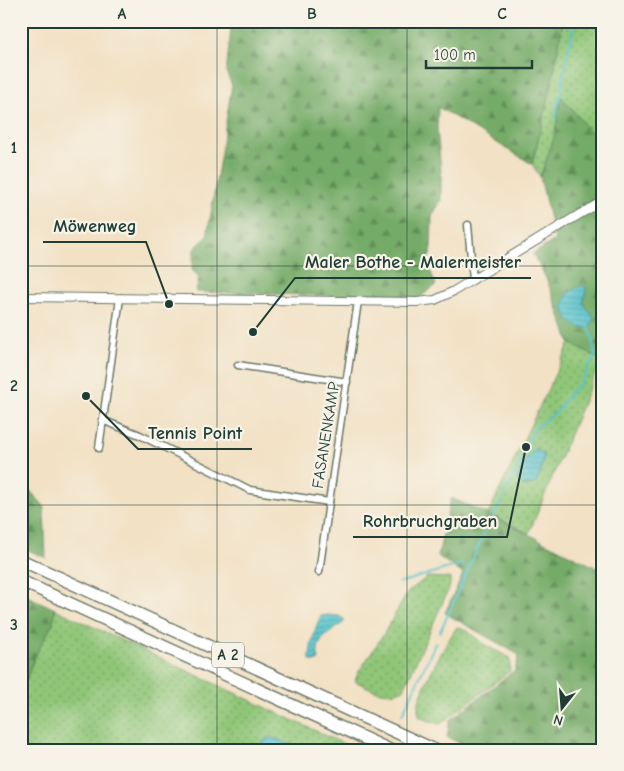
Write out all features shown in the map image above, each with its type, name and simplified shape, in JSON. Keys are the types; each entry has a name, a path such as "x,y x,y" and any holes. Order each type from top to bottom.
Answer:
{"highway":[{"name":"A 2","path":"21,560 435,750"},
{"name":"A 2","path":"21,581 390,750"}],"street":[{"path":"21,297 417,302 435,300 454,292 603,201"},
{"path":"468,225 473,280"},
{"path":"99,448 120,298"},
{"name":"FASANENKAMP","path":"319,572 358,301"},
{"path":"238,365 347,382"},
{"path":"102,420 140,435 250,490 329,502"}],"green space":[{"path":"232,21 563,21 551,88 532,164 438,107 437,129 441,172 441,201 432,216 431,251 427,263 436,285 419,298 196,292 199,277 192,270 194,249 207,237 232,85 226,72"},
{"path":"563,21 603,21 603,147 561,97 554,138 540,177 532,164 551,88"},
{"path":"561,96 603,147 603,361 570,343 547,280 533,254 555,240 540,177 554,138"},
{"path":"570,343 601,360 529,533 488,514"},
{"path":"21,481 44,506 46,558 21,547"},
{"path":"451,498 488,514 603,571 603,750 474,750 447,737 450,720 515,670 519,655 445,613 463,574 438,556"},
{"path":"427,577 450,578 450,586 404,689 398,692 385,693 355,681 358,673 408,592"},
{"path":"21,593 55,609 53,623 34,658 21,693"},
{"path":"55,609 357,750 21,750 21,694 34,658 53,623"},
{"path":"457,627 466,630 485,645 510,658 510,671 440,724 420,718 418,711 419,703 433,668"}],"water":[{"path":"581,286 586,287 583,303 593,315 593,321 589,327 581,328 566,316 564,305 570,292"},
{"path":"535,448 544,455 540,474 536,483 523,487 517,478 527,458"},
{"path":"321,616 339,616 344,619 344,622 321,642 318,647 319,660 314,662 310,660 313,638"},
{"path":"270,737 295,746 294,749 264,750 264,741"}],"waterway":[{"path":"561,89 574,21"},
{"path":"556,118 560,95"},
{"path":"440,632 535,428 560,409 565,399 579,385 595,356 588,325"},
{"path":"399,583 462,564"},
{"path":"402,715 436,642"}],"place":[{"name":"Möwenweg","path":"169,304"},
{"name":"Maler Bothe - Malermeister","path":"253,332"},
{"name":"Tennis Point","path":"86,396"},
{"name":"Rohrbruchgraben","path":"526,447"}]}
